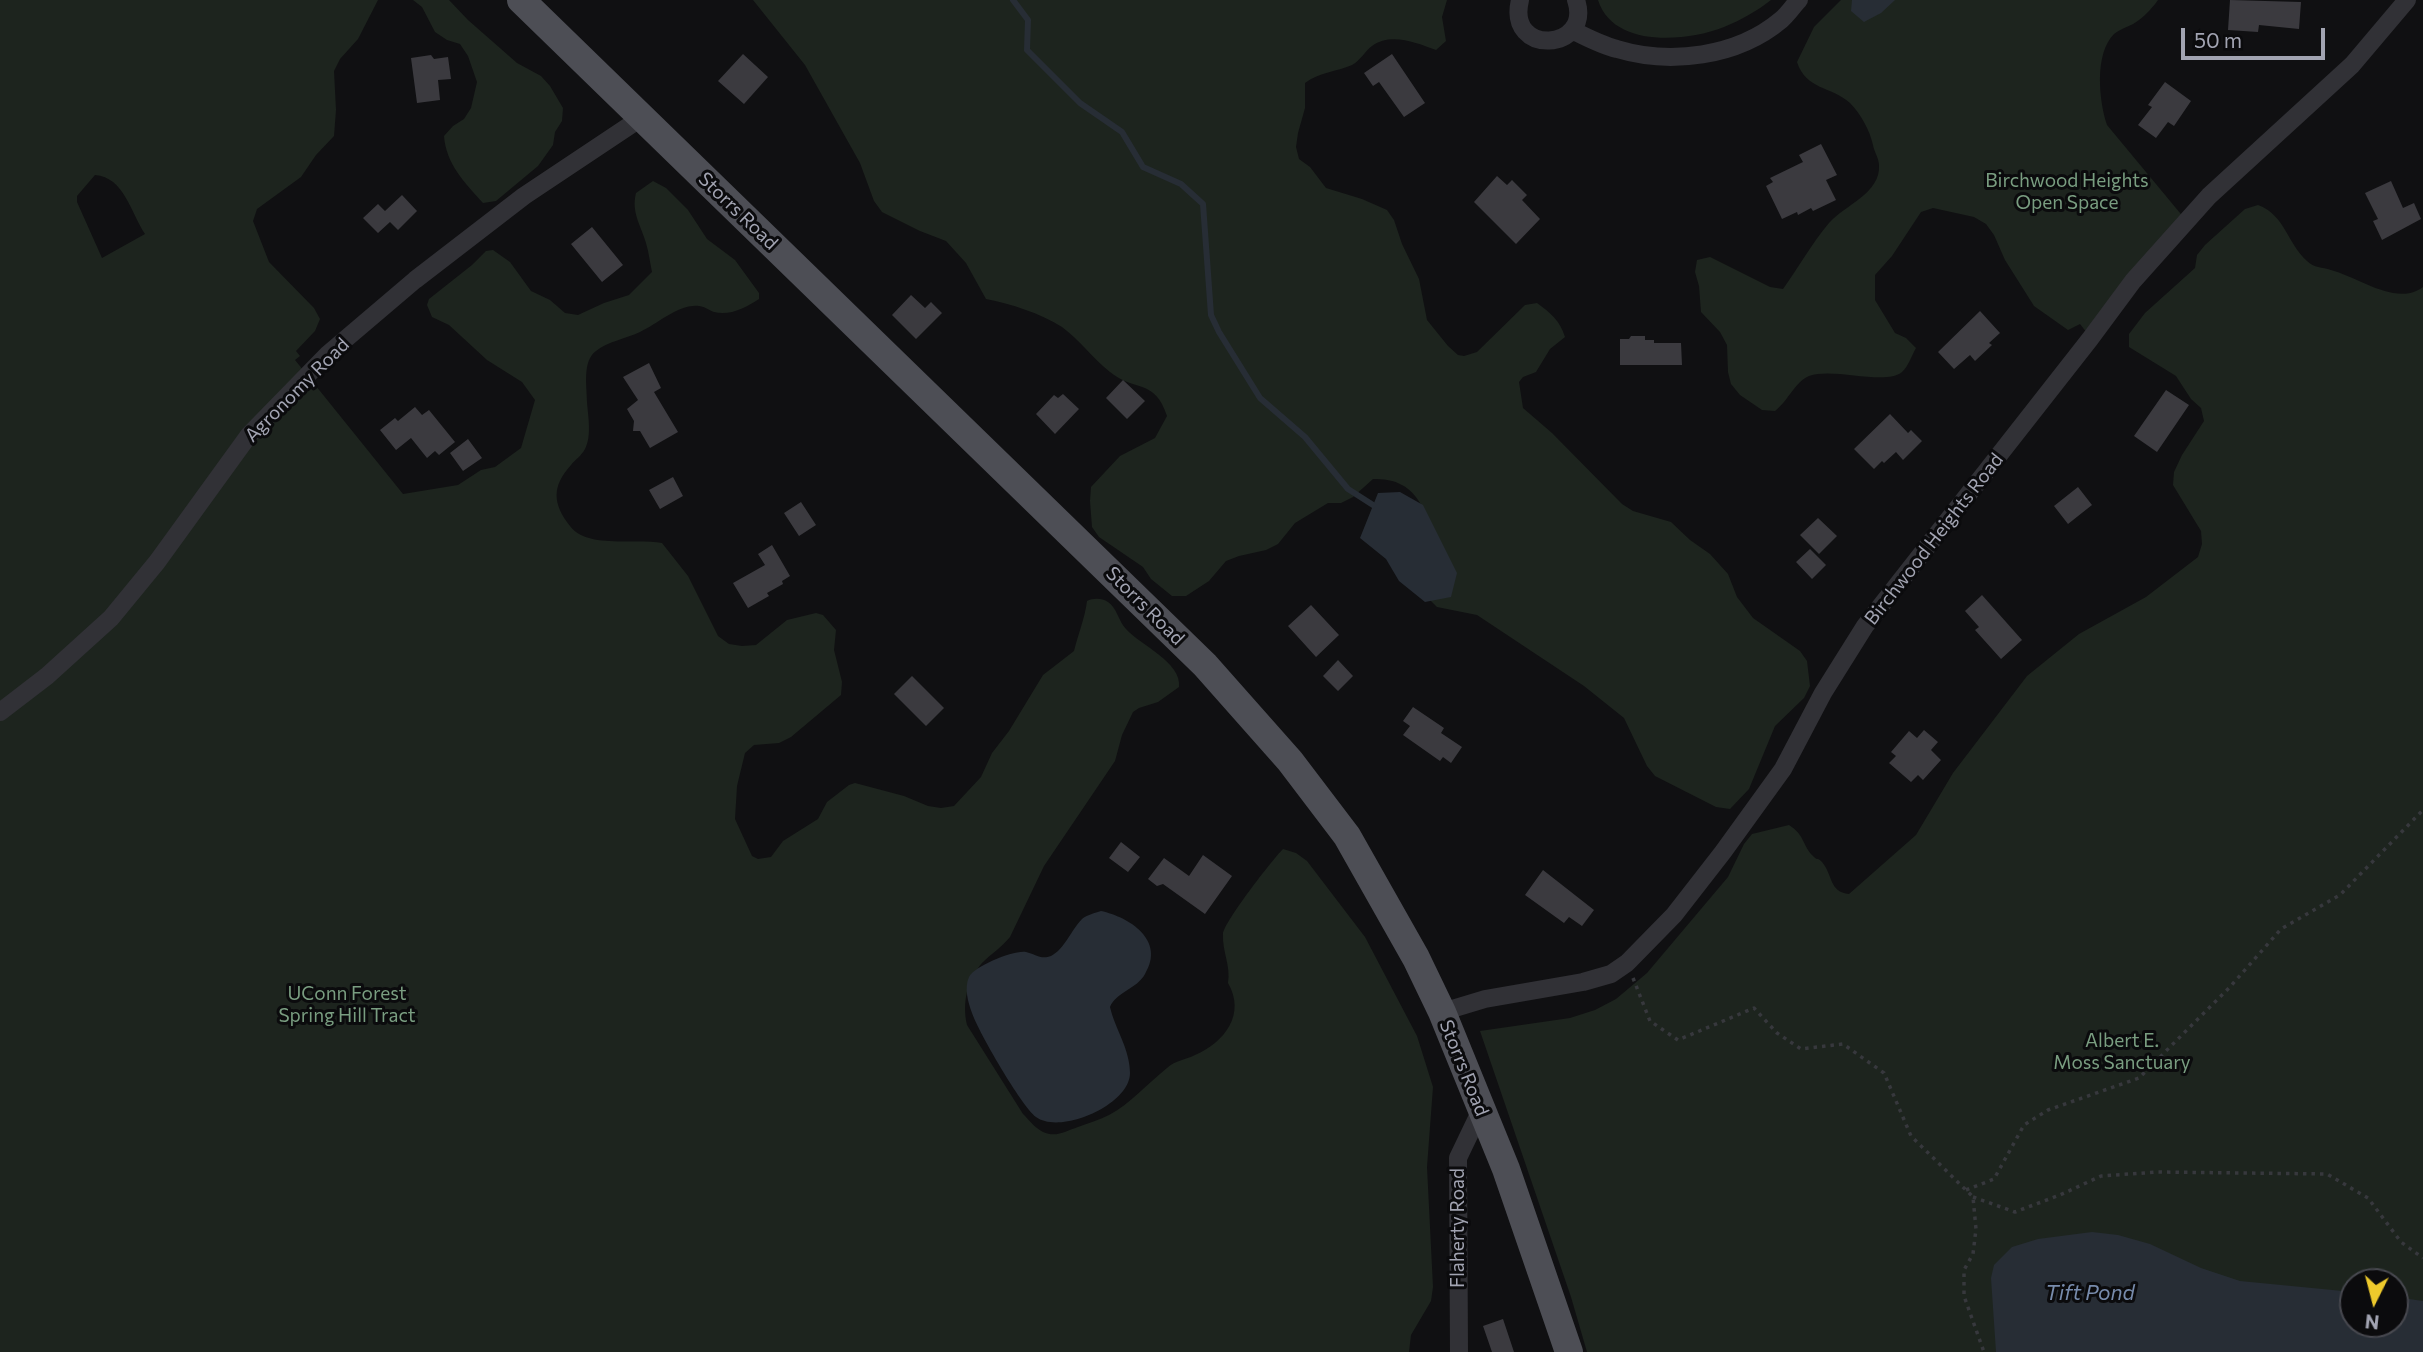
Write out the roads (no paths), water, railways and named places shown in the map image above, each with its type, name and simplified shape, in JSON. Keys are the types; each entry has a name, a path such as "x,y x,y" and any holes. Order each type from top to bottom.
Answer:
{"main road":[{"name":"Storrs Road","path":"521,0 1205,665 1290,761 1346,836 1416,958 1442,1012 1506,1169 1569,1352"}],"street":[{"path":"1520,0 1519,21 1532,37 1549,42 1558,40 1572,30 1579,13 1576,0"},
{"path":"1572,30 1617,49 1653,55 1702,56 1744,43 1781,20 1799,0"},
{"name":"Birchwood Heights Road","path":"1442,1012 1485,999 1583,982 1611,974 1627,963 1674,915 1783,769 1823,693 1865,626 2133,281 2209,196 2352,65 2407,0"},
{"name":"Agronomy Road","path":"0,712 47,676 111,618 157,562 249,435 328,354 415,280 524,196 641,118"},
{"name":"Flaherty Road","path":"1459,1352 1458,1158 1481,1110"}],"water":[{"path":"1852,0 1895,0 1881,13 1864,22 1851,11"},
{"path":"1400,492 1423,505 1457,573 1451,597 1425,602 1399,581 1386,559 1360,538 1378,493"},
{"path":"1101,911 1133,925 1148,941 1151,951 1145,974 1110,1007 1128,1056 1130,1073 1127,1085 1107,1106 1092,1114 1061,1122 1047,1122 1029,1110 991,1052 971,1009 967,995 969,977 979,968 1012,954 1026,952 1041,957 1051,956 1060,949 1082,919"},
{"name":"Tift Pond","path":"2092,1232 2118,1235 2150,1244 2201,1268 2240,1281 2339,1291 2339,1338 2409,1338 2409,1299 2423,1301 2423,1352 1996,1352 1991,1278 1994,1265 2012,1247 2038,1239"}],"waterway":[{"path":"1013,0 1028,20 1027,50 1080,103 1122,132 1143,167 1181,184 1203,204 1211,315 1219,332 1260,398 1305,437 1348,489 1373,505"}],"park label":[{"name":"Birchwood Heights Open Space","path":"2067,192"},
{"name":"UConn Forest Spring Hill Tract","path":"347,1005"},
{"name":"Albert E. Moss Sanctuary","path":"2122,1052"}]}
